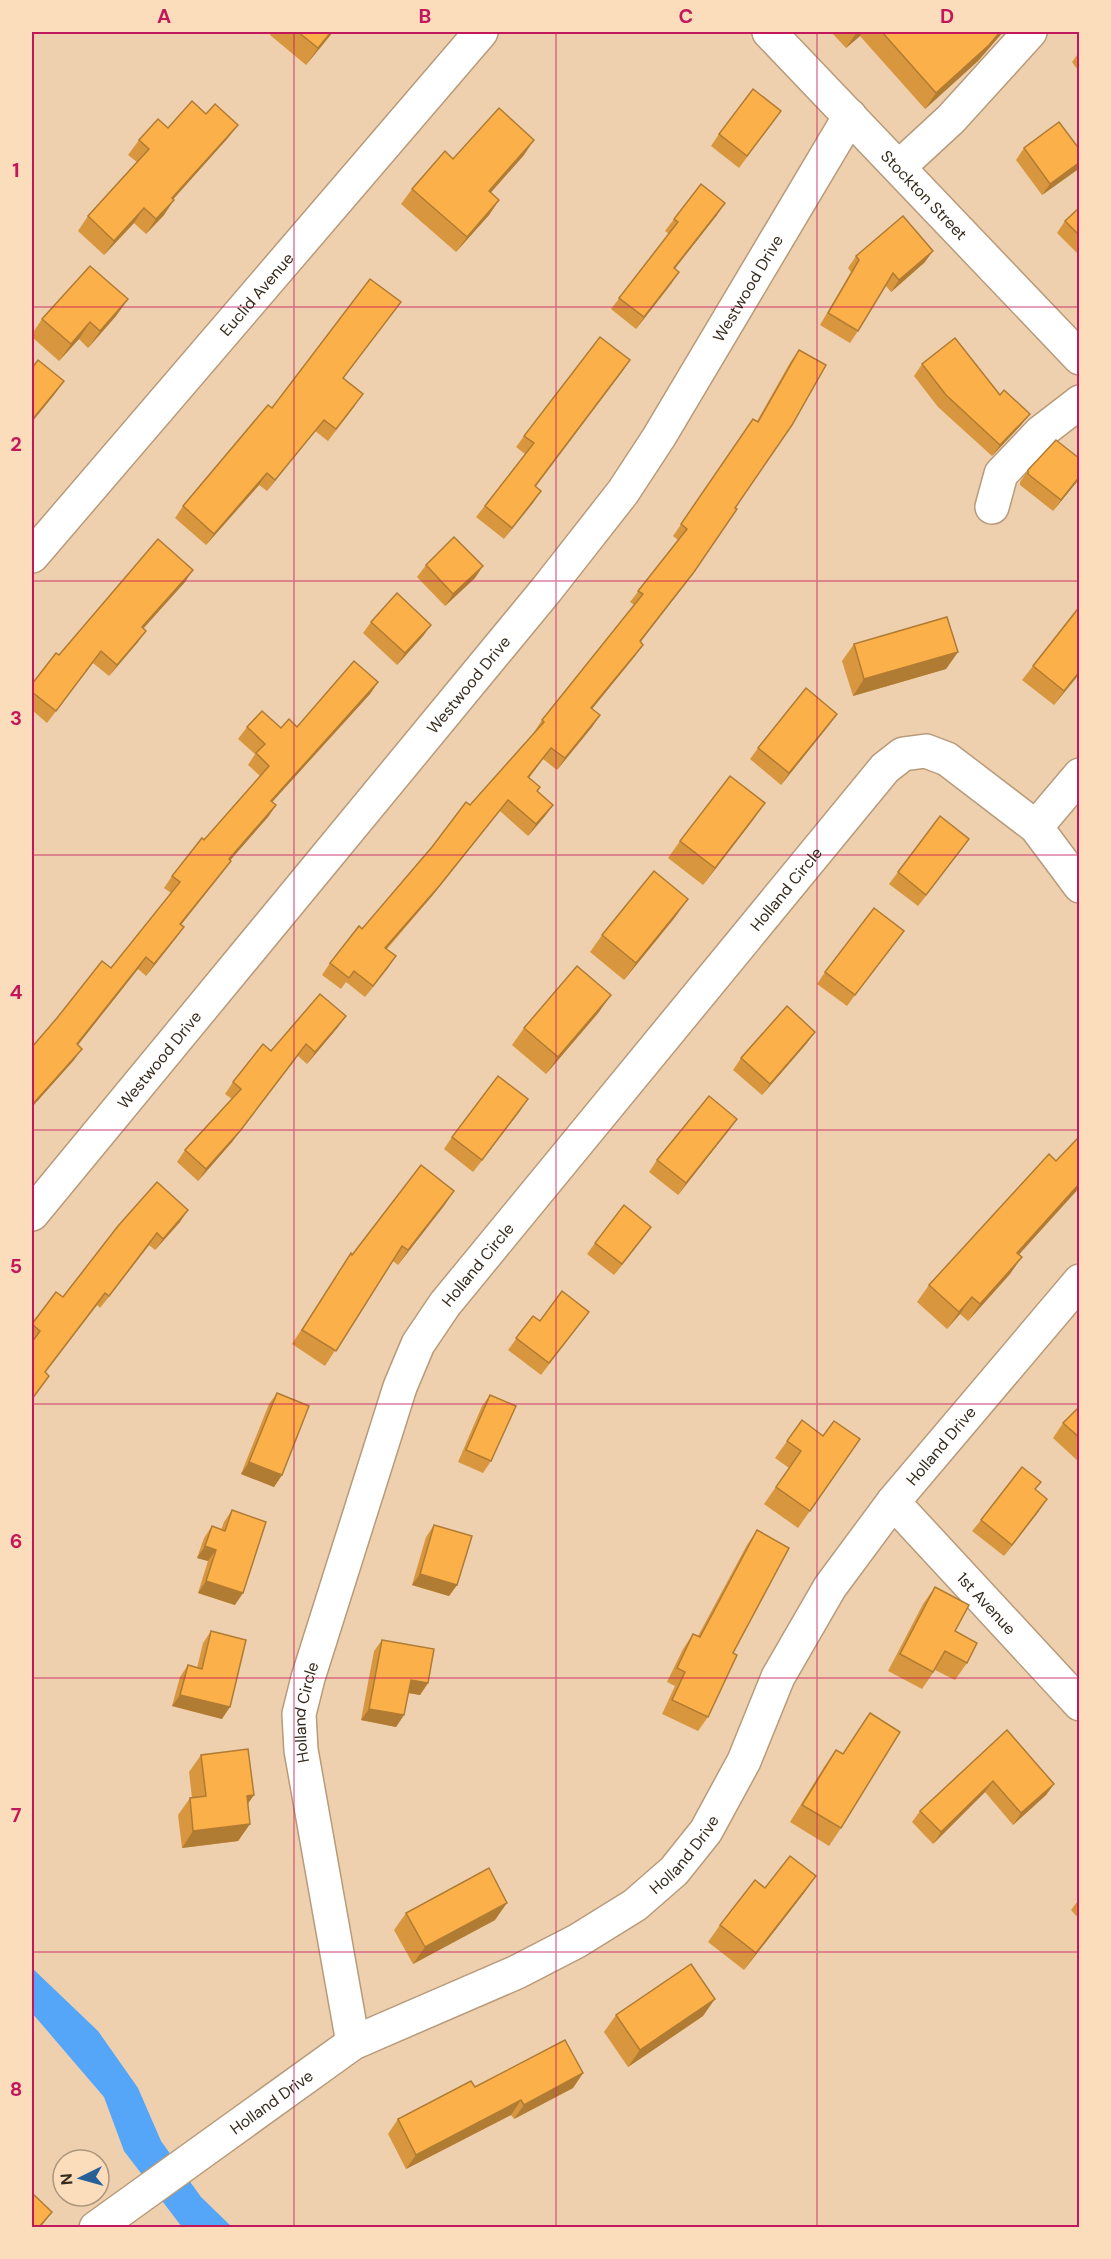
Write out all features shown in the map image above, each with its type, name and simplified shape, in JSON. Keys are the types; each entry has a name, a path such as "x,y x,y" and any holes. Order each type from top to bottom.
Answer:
{"street":[{"name":"Euclid Avenue","path":"32,556 481,32"},
{"name":"Stockton Street","path":"770,32 1080,358"},
{"path":"899,167 951,119 1030,32"},
{"name":"Westwood Drive","path":"32,1214 547,589 623,492 850,116"},
{"path":"992,507 1001,474 1041,432 1080,402"},
{"name":"Holland Circle","path":"353,2043 302,1750 299,1714 308,1678 400,1387 418,1344 453,1294 885,768 903,754 926,751 947,759 1036,827"},
{"path":"1080,775 1036,827 1080,886"},
{"name":"Holland Drive","path":"96,2228 191,2157 353,2043 517,1972 577,1941 635,1905 674,1871 706,1831 744,1761 778,1677 831,1587 893,1502 1080,1281"},
{"name":"1st Avenue","path":"893,1502 1080,1704"}],"water":[{"path":"32,1968 98,2031 138,2088 161,2141 201,2197 232,2227 182,2227 124,2151 104,2097 32,2013"}],"building":[{"path":"298,32 331,32 318,48"},
{"path":"882,32 1000,32 989,45 936,93"},
{"path":"753,89 781,111 747,156 719,134"},
{"path":"192,101 206,114 215,104 238,125 156,219 144,208 114,241 88,216 149,149 139,140 158,119 168,128"},
{"path":"499,108 534,140 489,191 499,200 467,237 412,189 445,151 453,159"},
{"path":"1059,122 1080,150 1080,162 1050,184 1024,148"},
{"path":"701,184 725,203 674,268 679,272 644,317 619,298 678,222 674,219"},
{"path":"1080,207 1080,236 1065,221"},
{"path":"903,216 933,251 899,280 893,273 858,331 828,313 859,260 856,256"},
{"path":"90,266 128,299 100,331 90,322 71,344 42,319"},
{"path":"370,279 401,302 343,378 363,394 336,429 324,420 275,480 267,473 214,534 183,506 268,405 272,408"},
{"path":"600,337 630,360 535,486 541,491 512,528 485,506 534,443 524,436"},
{"path":"955,338 1000,395 1004,390 1030,414 1000,445 946,395 922,364"},
{"path":"799,350 826,365 792,425 694,572 640,641 643,645 591,708 600,715 565,758 551,748 528,777 540,787 537,791 553,805 536,824 508,800 440,885 385,948 396,956 373,986 354,971 349,978 330,963 359,926 362,929 432,847 466,802 470,805 544,722 542,720 643,594 638,591 687,529 681,524 753,419 758,422"},
{"path":"38,360 64,381 32,420 32,368"},
{"path":"1056,440 1080,459 1080,476 1061,500 1028,474 1028,470"},
{"path":"454,537 483,566 453,594 426,565"},
{"path":"158,539 193,570 142,627 146,631 117,665 101,651 56,711 32,692 32,684 56,653 59,655"},
{"path":"397,593 431,625 405,653 371,622"},
{"path":"1077,610 1080,611 1080,671 1064,691 1033,666"},
{"path":"947,617 958,652 864,679 854,644"},
{"path":"354,661 378,682 271,801 276,805 229,859 231,861 180,924 184,927 154,964 146,957 77,1044 82,1049 32,1105 32,1047 102,961 111,968 180,882 172,876 202,838 204,840 269,766 256,753 265,744 247,727 262,711 281,728 289,719 297,727"},
{"path":"806,688 837,714 789,773 758,748"},
{"path":"730,776 765,803 715,868 680,841"},
{"path":"940,816 969,839 926,895 898,872"},
{"path":"654,871 688,899 636,963 602,935"},
{"path":"874,908 904,931 855,995 825,972"},
{"path":"577,966 611,995 558,1057 524,1028"},
{"path":"320,994 346,1016 315,1052 306,1044 240,1131 206,1169 185,1150 241,1089 233,1082 263,1044 271,1051"},
{"path":"787,1006 815,1032 770,1084 741,1058"},
{"path":"498,1076 528,1099 482,1160 452,1137"},
{"path":"709,1096 737,1119 686,1183 657,1160"},
{"path":"1077,1139 1080,1141 1080,1183 1017,1253 1022,1257 980,1304 972,1297 959,1312 929,1285 1049,1154 1056,1161"},
{"path":"421,1165 454,1191 408,1250 402,1246 336,1351 302,1330 351,1253 352,1255"},
{"path":"157,1182 188,1210 163,1239 157,1233 109,1296 105,1293 45,1372 49,1376 32,1399 32,1342 40,1331 32,1324 56,1292 63,1297 118,1226"},
{"path":"624,1205 651,1227 622,1264 595,1243"},
{"path":"562,1291 589,1312 549,1363 516,1338 533,1316 540,1321"},
{"path":"277,1393 309,1406 282,1475 249,1462"},
{"path":"490,1395 516,1406 491,1461 466,1450"},
{"path":"1080,1406 1080,1438 1063,1423"},
{"path":"802,1420 823,1436 834,1421 860,1439 810,1511 776,1487 801,1451 787,1441"},
{"path":"1022,1467 1041,1482 1035,1489 1047,1499 1012,1545 981,1520"},
{"path":"232,1510 266,1522 243,1593 206,1581 216,1550 205,1546 212,1526 225,1531"},
{"path":"434,1525 472,1536 457,1585 420,1574"},
{"path":"757,1530 789,1548 733,1653 737,1655 708,1717 672,1700 685,1672 677,1668 693,1634 700,1637"},
{"path":"935,1587 969,1605 955,1631 977,1643 967,1663 945,1651 933,1672 900,1654"},
{"path":"211,1631 246,1640 230,1707 180,1695 188,1665 202,1669"},
{"path":"382,1640 434,1649 428,1683 411,1680 404,1715 369,1709"},
{"path":"870,1713 900,1732 841,1828 802,1805 836,1750 843,1754"},
{"path":"1007,1730 1054,1784 1021,1813 993,1781 941,1832 920,1811"},
{"path":"248,1749 254,1795 247,1796 250,1824 193,1831 190,1798 206,1796 201,1755"},
{"path":"790,1856 816,1876 756,1953 720,1925 755,1880 765,1888"},
{"path":"489,1868 507,1903 425,1947 406,1913"},
{"path":"691,1964 715,1999 640,2050 616,2015"},
{"path":"565,2040 583,2073 524,2105 521,2100 416,2155 398,2119 471,2081 475,2087"},
{"path":"32,2193 52,2212 38,2228 32,2228"}]}
